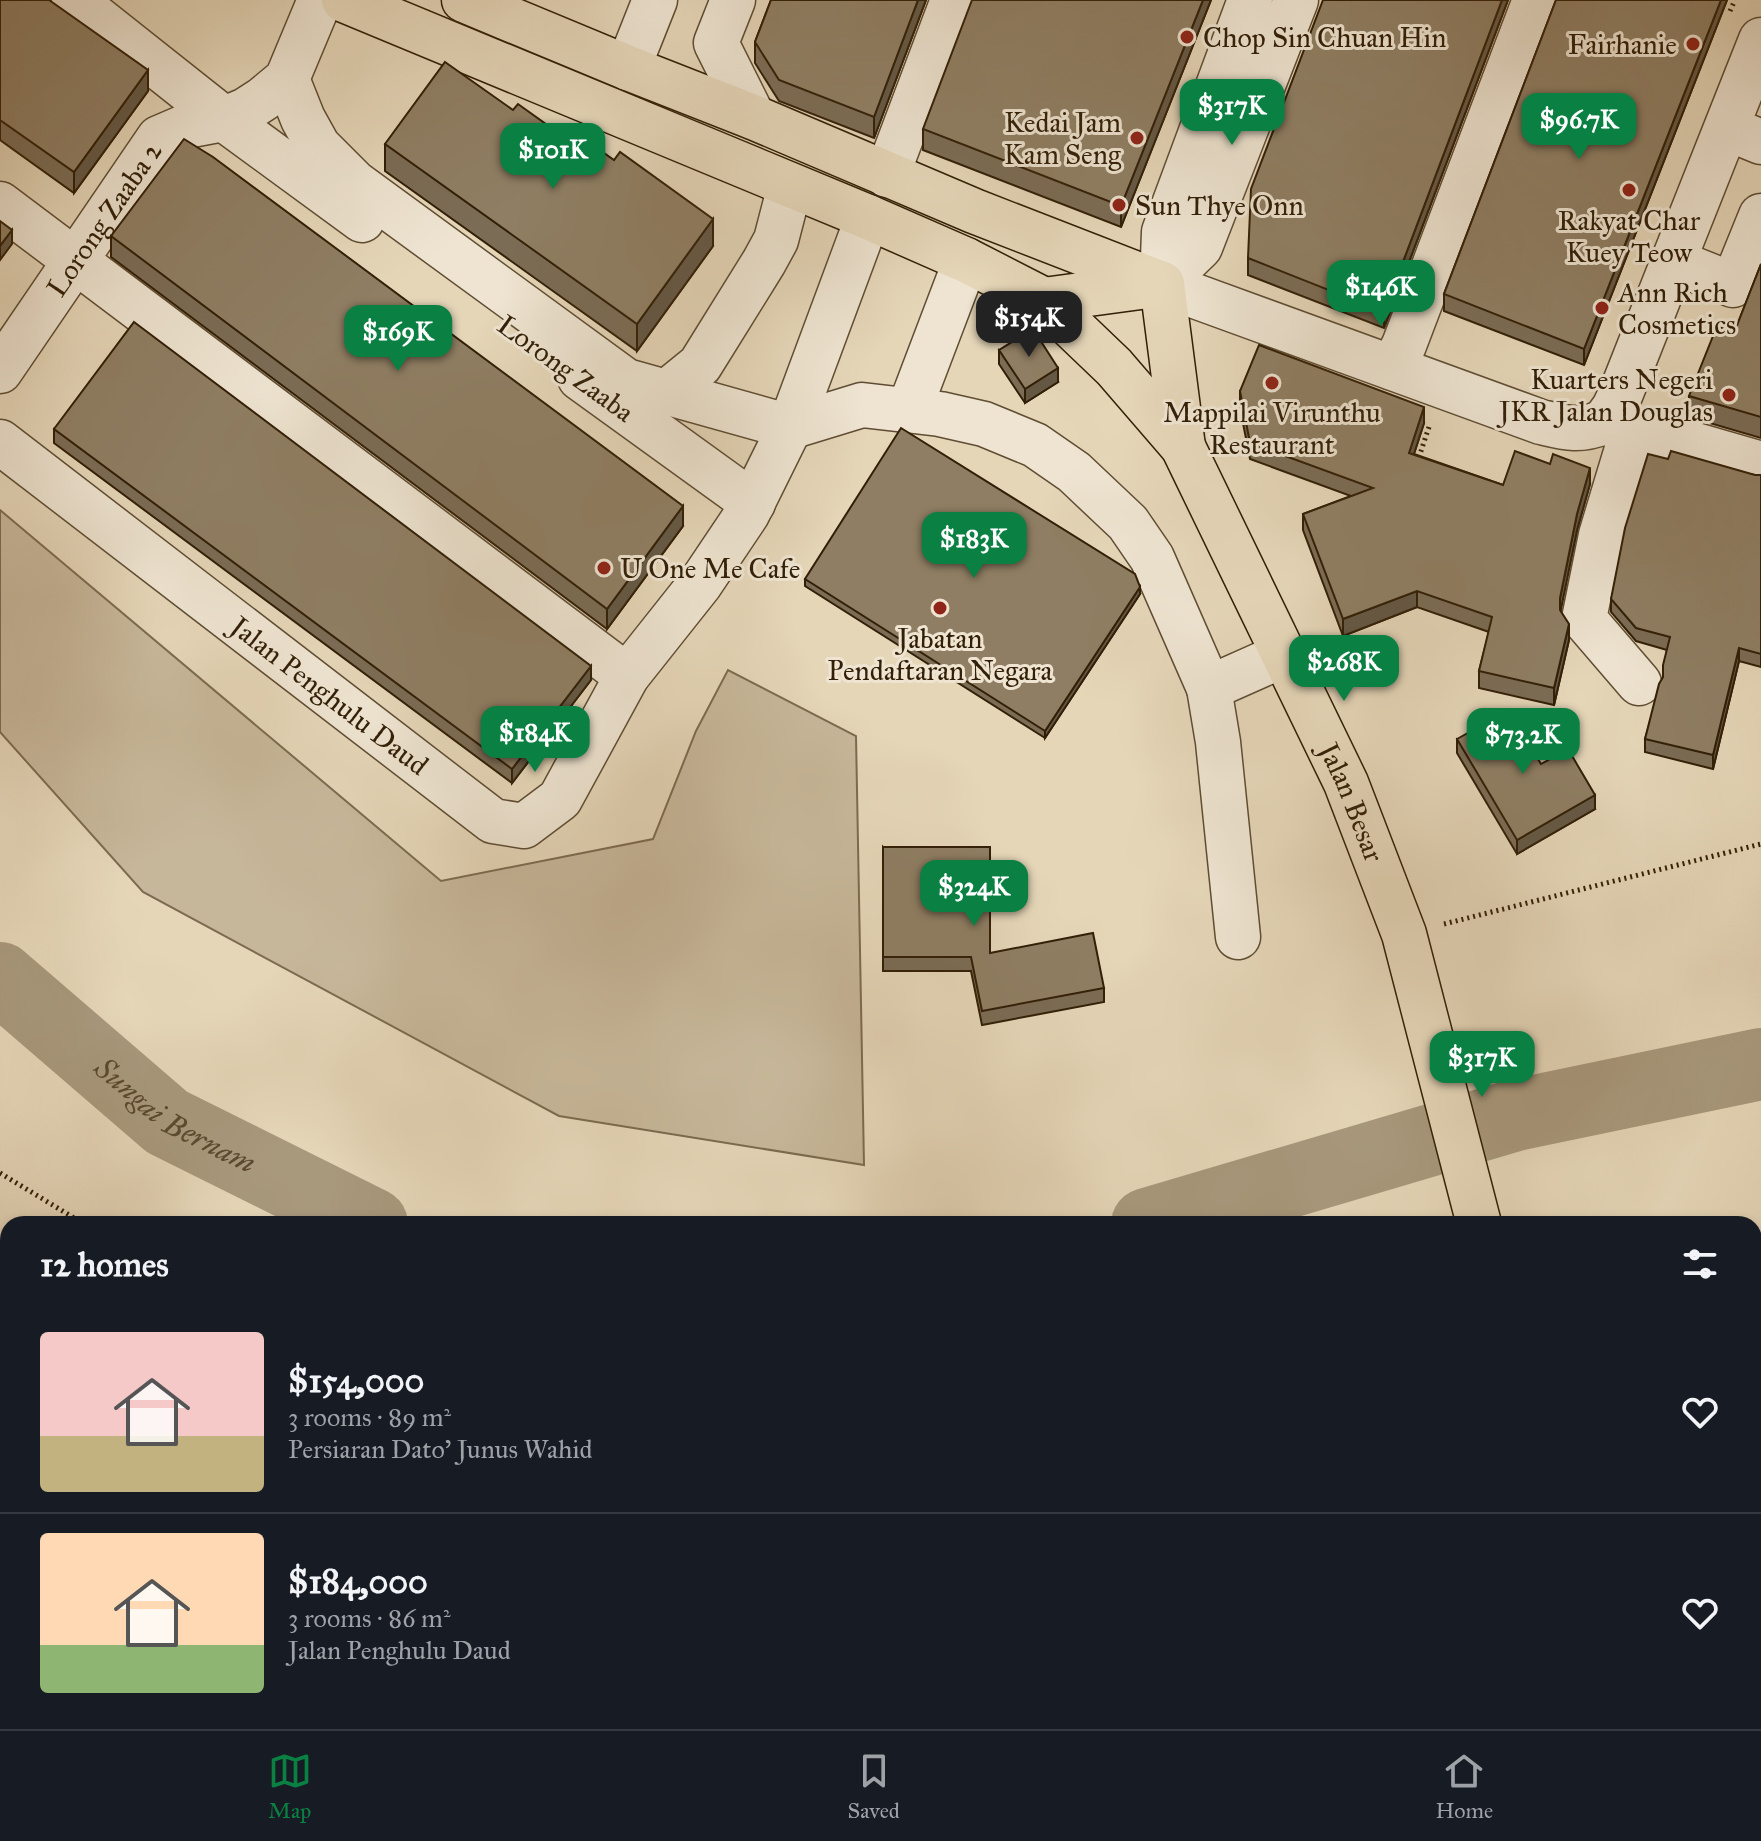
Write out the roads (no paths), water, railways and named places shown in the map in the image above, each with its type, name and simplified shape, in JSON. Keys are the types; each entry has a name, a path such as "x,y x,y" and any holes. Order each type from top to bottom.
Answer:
{"main road":[{"path":"344,0 868,217 966,260 1044,300 1114,367 1183,447"},
{"path":"464,0 887,175 1162,284"},
{"path":"1044,300 1162,284"},
{"path":"1162,284 1183,447"},
{"name":"Jalan Besar","path":"1183,447 1346,783 1404,934 1477,1216"}],"street":[{"name":"Lorong Zaaba","path":"74,0 224,119 753,503"},
{"name":"Lorong Zaaba 2","path":"0,371 159,138 187,126 224,119 246,110 287,79 320,0"},
{"path":"628,68 655,0"},
{"path":"733,0 716,43 753,117"},
{"path":"887,175 953,0"},
{"path":"1162,284 1164,232 1250,0"},
{"path":"1162,284 1200,247 1296,0"},
{"path":"1393,368 1535,0"},
{"path":"1639,683 1584,619 1601,535 1621,393 1673,261 1744,135 1761,40"},
{"path":"287,79 318,146 355,183 626,381 790,427 862,405 940,414 984,424 1035,445 1074,472 1128,523 1152,558 1209,688 1218,742 1238,937"},
{"path":"668,391 700,365 764,262 776,240 790,186"},
{"path":"0,204 627,676"},
{"path":"1673,261 1733,285 1761,216"},
{"name":"Jalan Penghulu Daud","path":"0,442 493,821 524,826 560,799 627,676 700,584 753,503 790,427 868,217"},
{"path":"909,410 966,260"},
{"path":"1162,284 1541,422 1574,429 1618,426 1761,464"},
{"path":"1209,688 1283,655"}],"waterway":[{"name":"Sungai Bernam","path":"0,978 167,1122 356,1216"},
{"name":"Sungai Bernam","path":"1174,1216 1516,1115 1761,1064"}],"place":[{"name":"Chop Sin Chuan Hin","path":"1187,37"},
{"name":"Fairhanie","path":"1693,44"},
{"name":"Kedai Jam Kam Seng","path":"1137,138"},
{"name":"Rakyat Char Kuey Teow","path":"1629,190"},
{"name":"Sun Thye Onn","path":"1119,205"},
{"name":"Ann Rich Cosmetics","path":"1602,308"},
{"name":"Mappilai Virunthu Restaurant","path":"1272,383"},
{"name":"Kuarters Negeri JKR Jalan Douglas","path":"1729,395"},
{"name":"U One Me Cafe","path":"604,568"},
{"name":"Jabatan Pendaftaran Negara","path":"940,608"}]}
